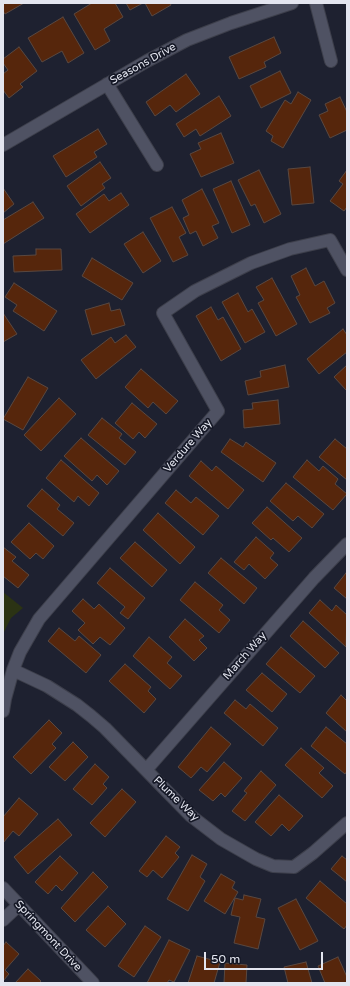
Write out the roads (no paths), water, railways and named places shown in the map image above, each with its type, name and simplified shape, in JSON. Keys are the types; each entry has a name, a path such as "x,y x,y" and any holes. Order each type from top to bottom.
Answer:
{"street":[{"name":"Seasons Drive","path":"3,146 107,84 187,40 231,22 292,3"},
{"path":"316,3 331,61"},
{"path":"107,84 157,166"},
{"name":"Verdure Way","path":"3,712 13,670 29,636 51,605 218,411 163,313 196,291 251,263 290,250 330,240 347,270"},
{"name":"March Way","path":"146,770 314,578 347,544"},
{"name":"Plume Way","path":"13,670 47,686 77,704 105,728 192,816 221,839 256,859 273,866 294,867 313,853 347,823"},
{"name":"Springmont Drive","path":"3,888 92,983"},
{"path":"3,920 19,905"}]}
